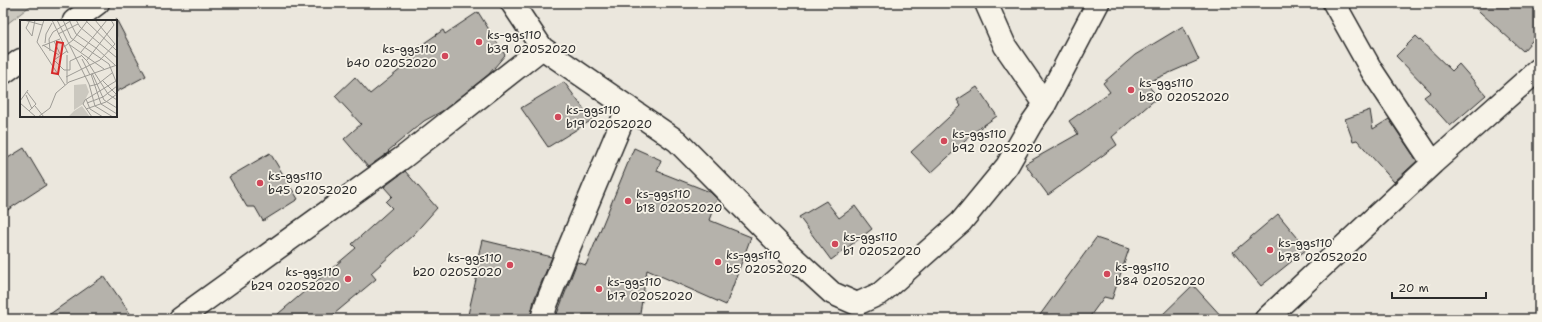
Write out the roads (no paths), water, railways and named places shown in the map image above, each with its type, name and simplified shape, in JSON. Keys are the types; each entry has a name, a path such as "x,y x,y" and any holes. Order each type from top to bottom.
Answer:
{"street":[{"path":"75,20 98,3"},
{"path":"512,3 542,48 677,141 782,248 832,293 857,304 881,293 961,222 1007,166 1031,124 1045,104 1098,3"},
{"path":"986,3 1005,46 1045,104"},
{"path":"1334,3 1372,71 1434,163"},
{"path":"179,319 405,156 542,48"},
{"path":"3,73 20,61"},
{"path":"1266,319 1434,163 1539,69"},
{"path":"542,319 546,305 574,235 628,107"}],"place":[{"name":"ks-ggs110 b39 02052020","path":"479,42"},
{"name":"ks-ggs110 b40 02052020","path":"445,56"},
{"name":"ks-ggs110 b80 02052020","path":"1131,90"},
{"name":"ks-ggs110 b19 02052020","path":"558,117"},
{"name":"ks-ggs110 b92 02052020","path":"944,141"},
{"name":"ks-ggs110 b45 02052020","path":"260,183"},
{"name":"ks-ggs110 b18 02052020","path":"628,201"},
{"name":"ks-ggs110 b1 02052020","path":"835,244"},
{"name":"ks-ggs110 b78 02052020","path":"1270,250"},
{"name":"ks-ggs110 b5 02052020","path":"718,262"},
{"name":"ks-ggs110 b20 02052020","path":"510,265"},
{"name":"ks-ggs110 b84 02052020","path":"1107,274"},
{"name":"ks-ggs110 b29 02052020","path":"348,279"},
{"name":"ks-ggs110 b17 02052020","path":"599,289"}]}
